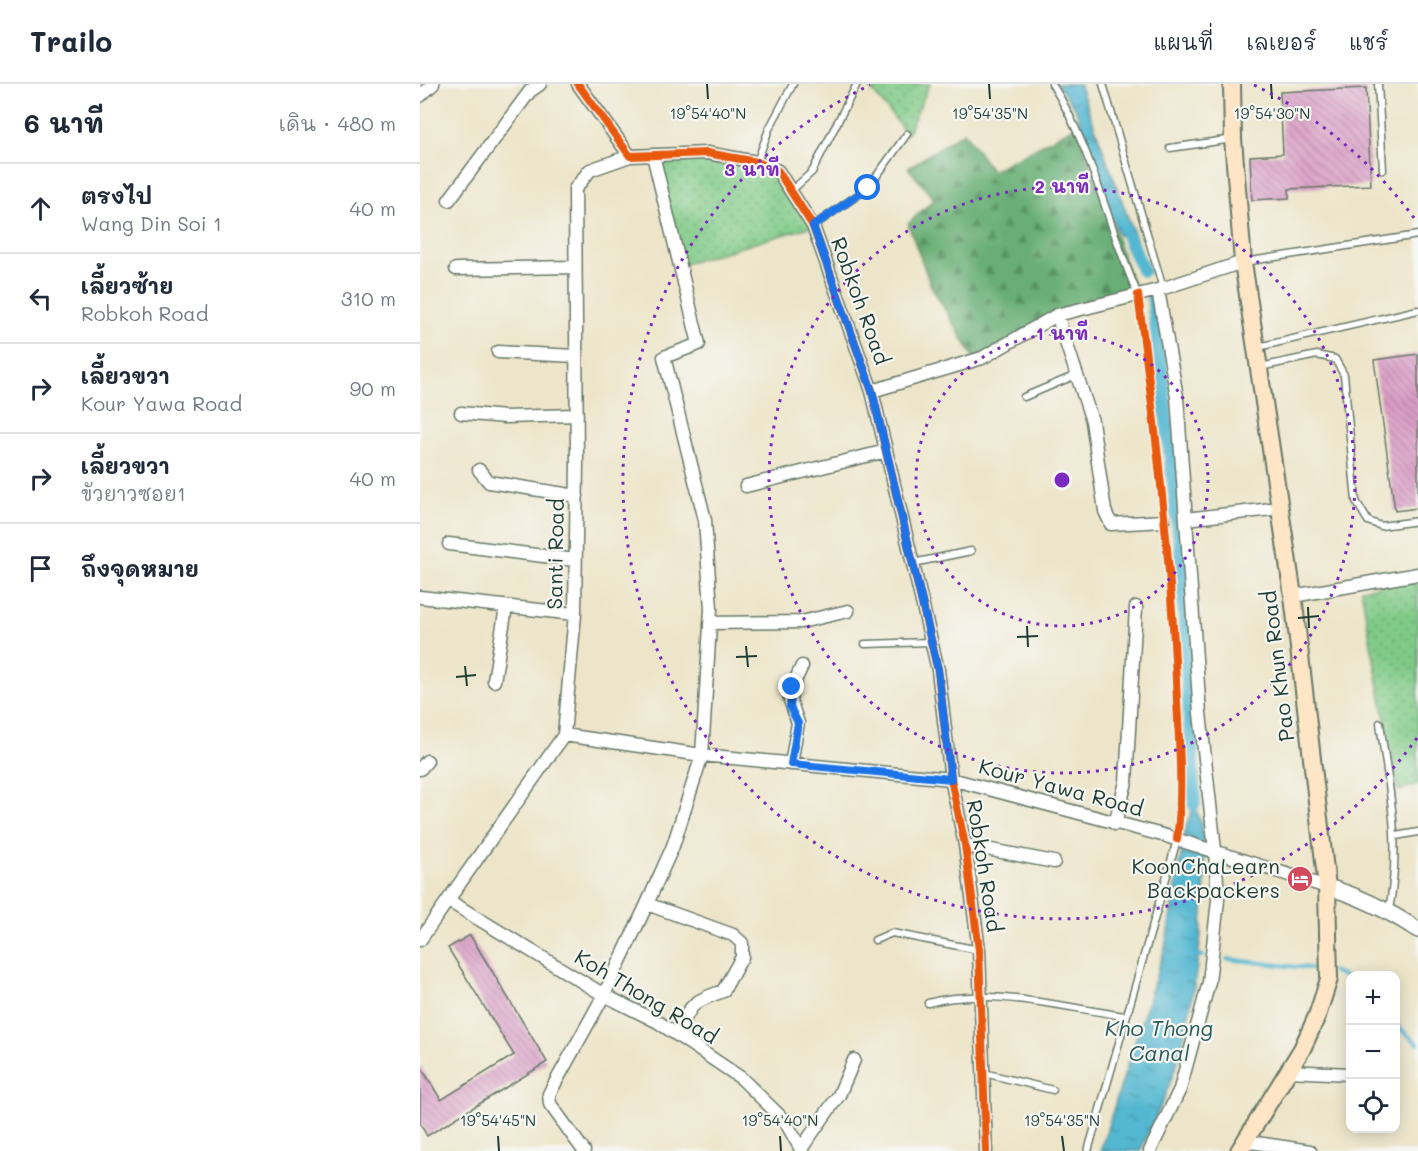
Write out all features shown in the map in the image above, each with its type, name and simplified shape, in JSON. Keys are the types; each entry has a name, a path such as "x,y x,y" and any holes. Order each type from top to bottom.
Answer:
{"main road":[{"name":"Pao Khun Road","path":"1232,84 1233,139 1243,262 1293,596 1327,887 1329,962 1329,979 1317,1016 1288,1071 1241,1146"}],"street":[{"path":"420,96 432,84"},
{"path":"449,200 530,92 540,84"},
{"path":"578,84 630,156"},
{"name":"Robkoh Road","path":"630,156 707,153 757,162 778,171 813,226 872,391 938,670 951,779 965,845 979,950 986,1151"},
{"path":"584,1151 550,1104 549,1094 604,995 647,904 673,846 702,755 710,623 705,520 664,357 699,344 653,154"},
{"name":"Santi Road","path":"420,940 564,735 575,614 577,496 574,189 590,170 630,156"},
{"path":"872,391 982,358 1057,315 1160,289 1243,262"},
{"path":"456,269 574,267"},
{"path":"1150,1151 1180,1089 1209,982 1218,900 1215,850 1200,713 1178,398 1160,289"},
{"path":"1057,315 1092,422 1105,511 1111,524 1164,521"},
{"path":"498,352 576,356"},
{"path":"461,413 505,417 576,415"},
{"path":"746,486 886,450"},
{"path":"479,470 489,482 577,496"},
{"path":"1186,519 1280,508"},
{"path":"449,544 575,560"},
{"path":"1293,596 1418,574"},
{"path":"420,597 575,614"},
{"path":"494,681 506,607"},
{"path":"1115,824 1126,782 1136,607"},
{"path":"710,623 801,622 848,612"},
{"path":"791,764 798,723 790,700 792,687 802,666"},
{"name":"Kour Yawa Road","path":"564,735 702,755 951,779 1177,839 1327,887"},
{"path":"965,845 1054,862"},
{"path":"1327,887 1352,893 1389,910 1418,930"},
{"name":"Koh Thong Road","path":"449,901 604,995 658,1022 741,1078 785,1121 801,1150"},
{"path":"647,904 733,935 742,943 742,957 723,991 699,999 690,1007 677,1035"},
{"path":"801,1150 839,1095 854,1060"},
{"path":"1288,1071 1346,1074"},
{"path":"1241,1146 1310,1151"}],"lane":[{"path":"757,162 770,129 793,84"},
{"path":"791,191 812,172 856,84"},
{"path":"1052,84 1072,117 1122,258 1138,295"},
{"path":"1103,84 1160,289"},
{"path":"1378,84 1383,170"},
{"path":"813,226 868,188 907,134"},
{"path":"1170,148 1233,139"},
{"path":"1243,262 1418,235"},
{"path":"1257,347 1418,310"},
{"path":"1260,368 1317,355 1335,359 1344,375 1356,501 1368,521 1381,526 1418,520"},
{"path":"1024,397 1076,375"},
{"path":"912,563 971,551"},
{"path":"865,644 931,642"},
{"path":"1380,723 1396,836 1394,882 1389,910"},
{"path":"1396,836 1418,832"},
{"path":"1088,1151 1177,839"},
{"path":"875,939 892,933 979,950"},
{"path":"928,1003 949,997 981,995 1126,1017"},
{"path":"984,1073 1053,1090"}],"green space":[{"path":"867,84 930,84 907,134"},
{"path":"1076,126 1137,295 1056,313 975,360 931,286 908,224 934,199 908,168 964,132 992,171"},
{"path":"707,153 778,171 813,226 680,265 653,155"},
{"path":"1418,579 1418,784 1398,791 1361,589"}],"water":[{"path":"1057,84 1079,84 1137,242 1118,235 1076,110"},
{"name":"Kho Thong Canal","path":"1194,804 1201,827 1205,881 1197,969 1181,1049 1168,1088 1140,1151 1100,1151 1165,948 1186,827"}],"building":[{"path":"1366,88 1371,185 1289,189 1289,198 1252,200 1250,156 1283,154 1280,92"},
{"path":"1418,354 1418,508 1395,511 1374,360"},
{"path":"470,935 547,1062 427,1136 420,1123 420,1065 441,1100 514,1055 448,948"}],"waterway":[{"name":"Kho Thong Canal","path":"1128,238 1143,270"},
{"name":"Kho Thong Canal","path":"1153,296 1182,557 1194,804"},
{"path":"1198,955 1203,956"},
{"path":"1227,959 1325,970"},
{"path":"1332,971 1346,977"},
{"path":"1400,1028 1418,1044"}],"cycle path":[{"path":"578,84 630,156 707,153 757,162 778,171 813,226 872,391 938,670 951,779 965,845 979,950 986,1151"},
{"path":"1138,295 1156,439 1170,583 1180,760 1177,839"}],"place":[{"name":"KoonChaLearn Backpackers","path":"1300,879"}],"route":[{"path":"792,687 790,707 796,714 798,723 791,764 951,779 938,670 872,391 813,226 868,188"}]}
